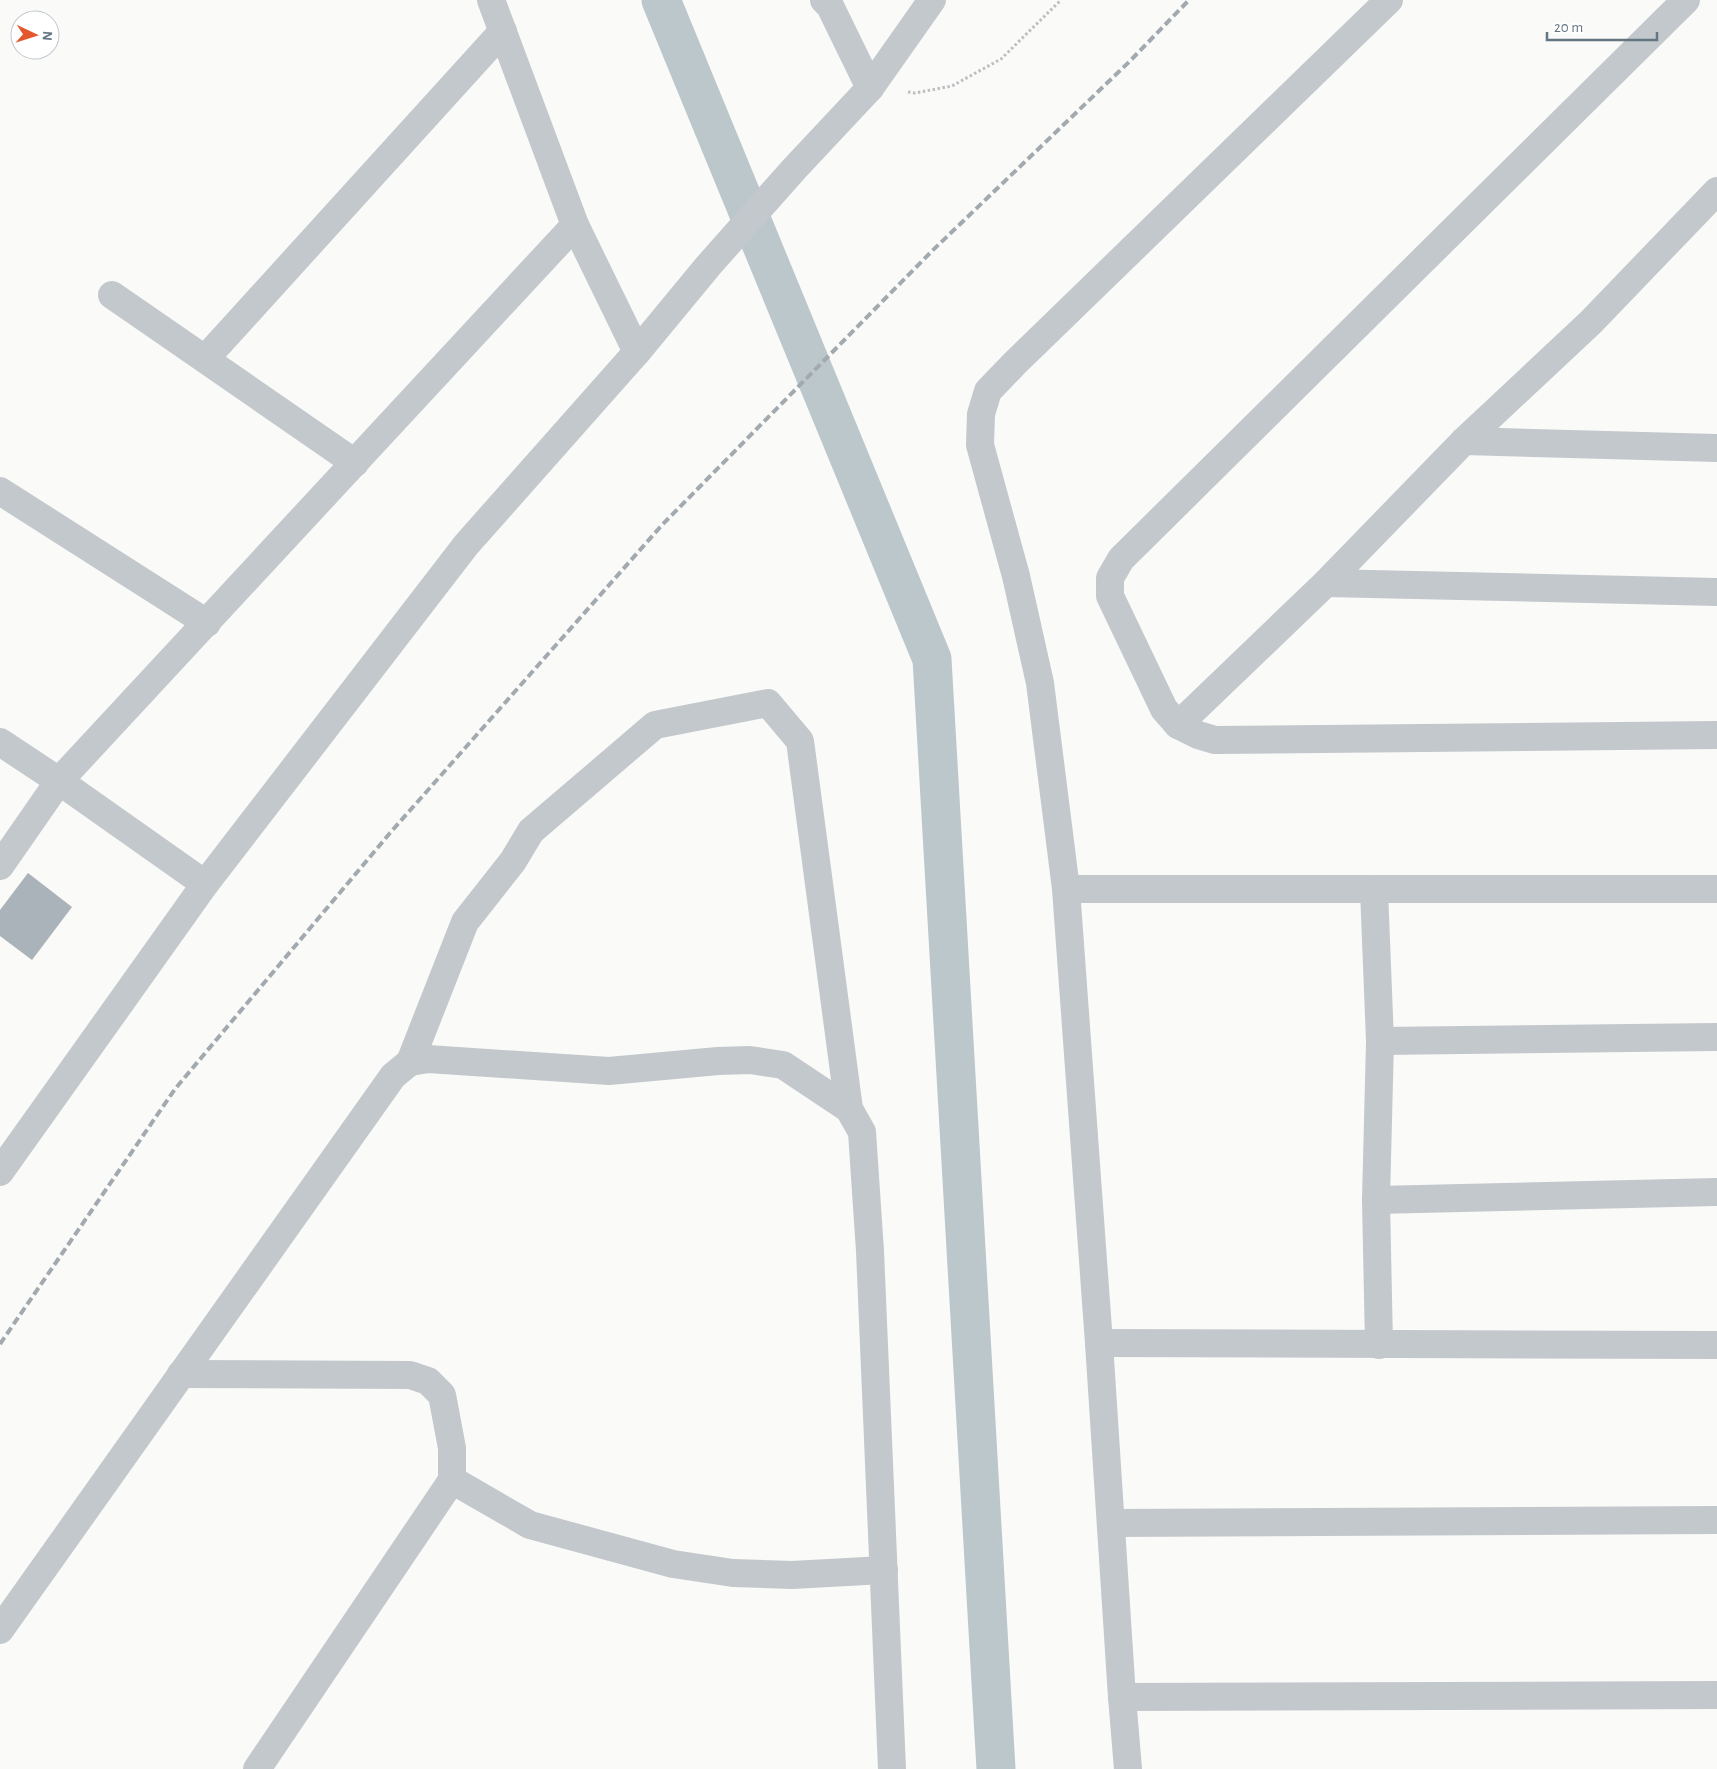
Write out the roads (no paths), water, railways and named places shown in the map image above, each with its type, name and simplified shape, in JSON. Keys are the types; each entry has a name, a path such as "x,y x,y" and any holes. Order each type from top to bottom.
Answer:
{"street":[{"path":"491,0 576,225 637,352"},
{"path":"824,0 830,6 870,88"},
{"path":"0,1172 205,884 466,545 637,352 708,266 795,168 870,88 932,0"},
{"path":"1128,1769 1066,889 1040,683 1016,576 980,445 981,414 988,391 1389,0"},
{"path":"1686,0 1120,559 1110,578 1110,596 1164,709 1178,725 1198,735 1216,740 1717,735"},
{"path":"205,360 503,31"},
{"path":"1178,725 1326,583 1464,441 1591,322 1717,191"},
{"path":"0,866 59,781 576,225"},
{"path":"112,295 355,463"},
{"path":"1464,441 1717,448"},
{"path":"0,491 207,623"},
{"path":"1326,583 1717,592"},
{"path":"0,1630 393,1076 410,1062 465,922 513,861 531,831 655,725 768,703 800,741 849,1109 862,1132 870,1251 892,1769"},
{"path":"0,742 59,781 205,884"},
{"path":"1066,889 1717,889"},
{"path":"1374,890 1380,1041 1376,1200 1379,1345"},
{"path":"1380,1041 1717,1037"},
{"path":"410,1062 428,1059 609,1071 750,1060 783,1065 849,1109"},
{"path":"1376,1200 1717,1192"},
{"path":"1098,1343 1717,1345"},
{"path":"182,1374 410,1375 428,1381 442,1396 452,1448 452,1480 257,1769"},
{"path":"452,1480 530,1524 673,1564 734,1573 792,1575 884,1570"},
{"path":"1111,1523 1717,1520"},
{"path":"1122,1696 1717,1694"}],"waterway":[{"path":"661,0 932,659 996,1769"}],"railway":[{"path":"0,1344 175,1089 390,833 662,525 932,251 1130,61 1189,0"}]}
